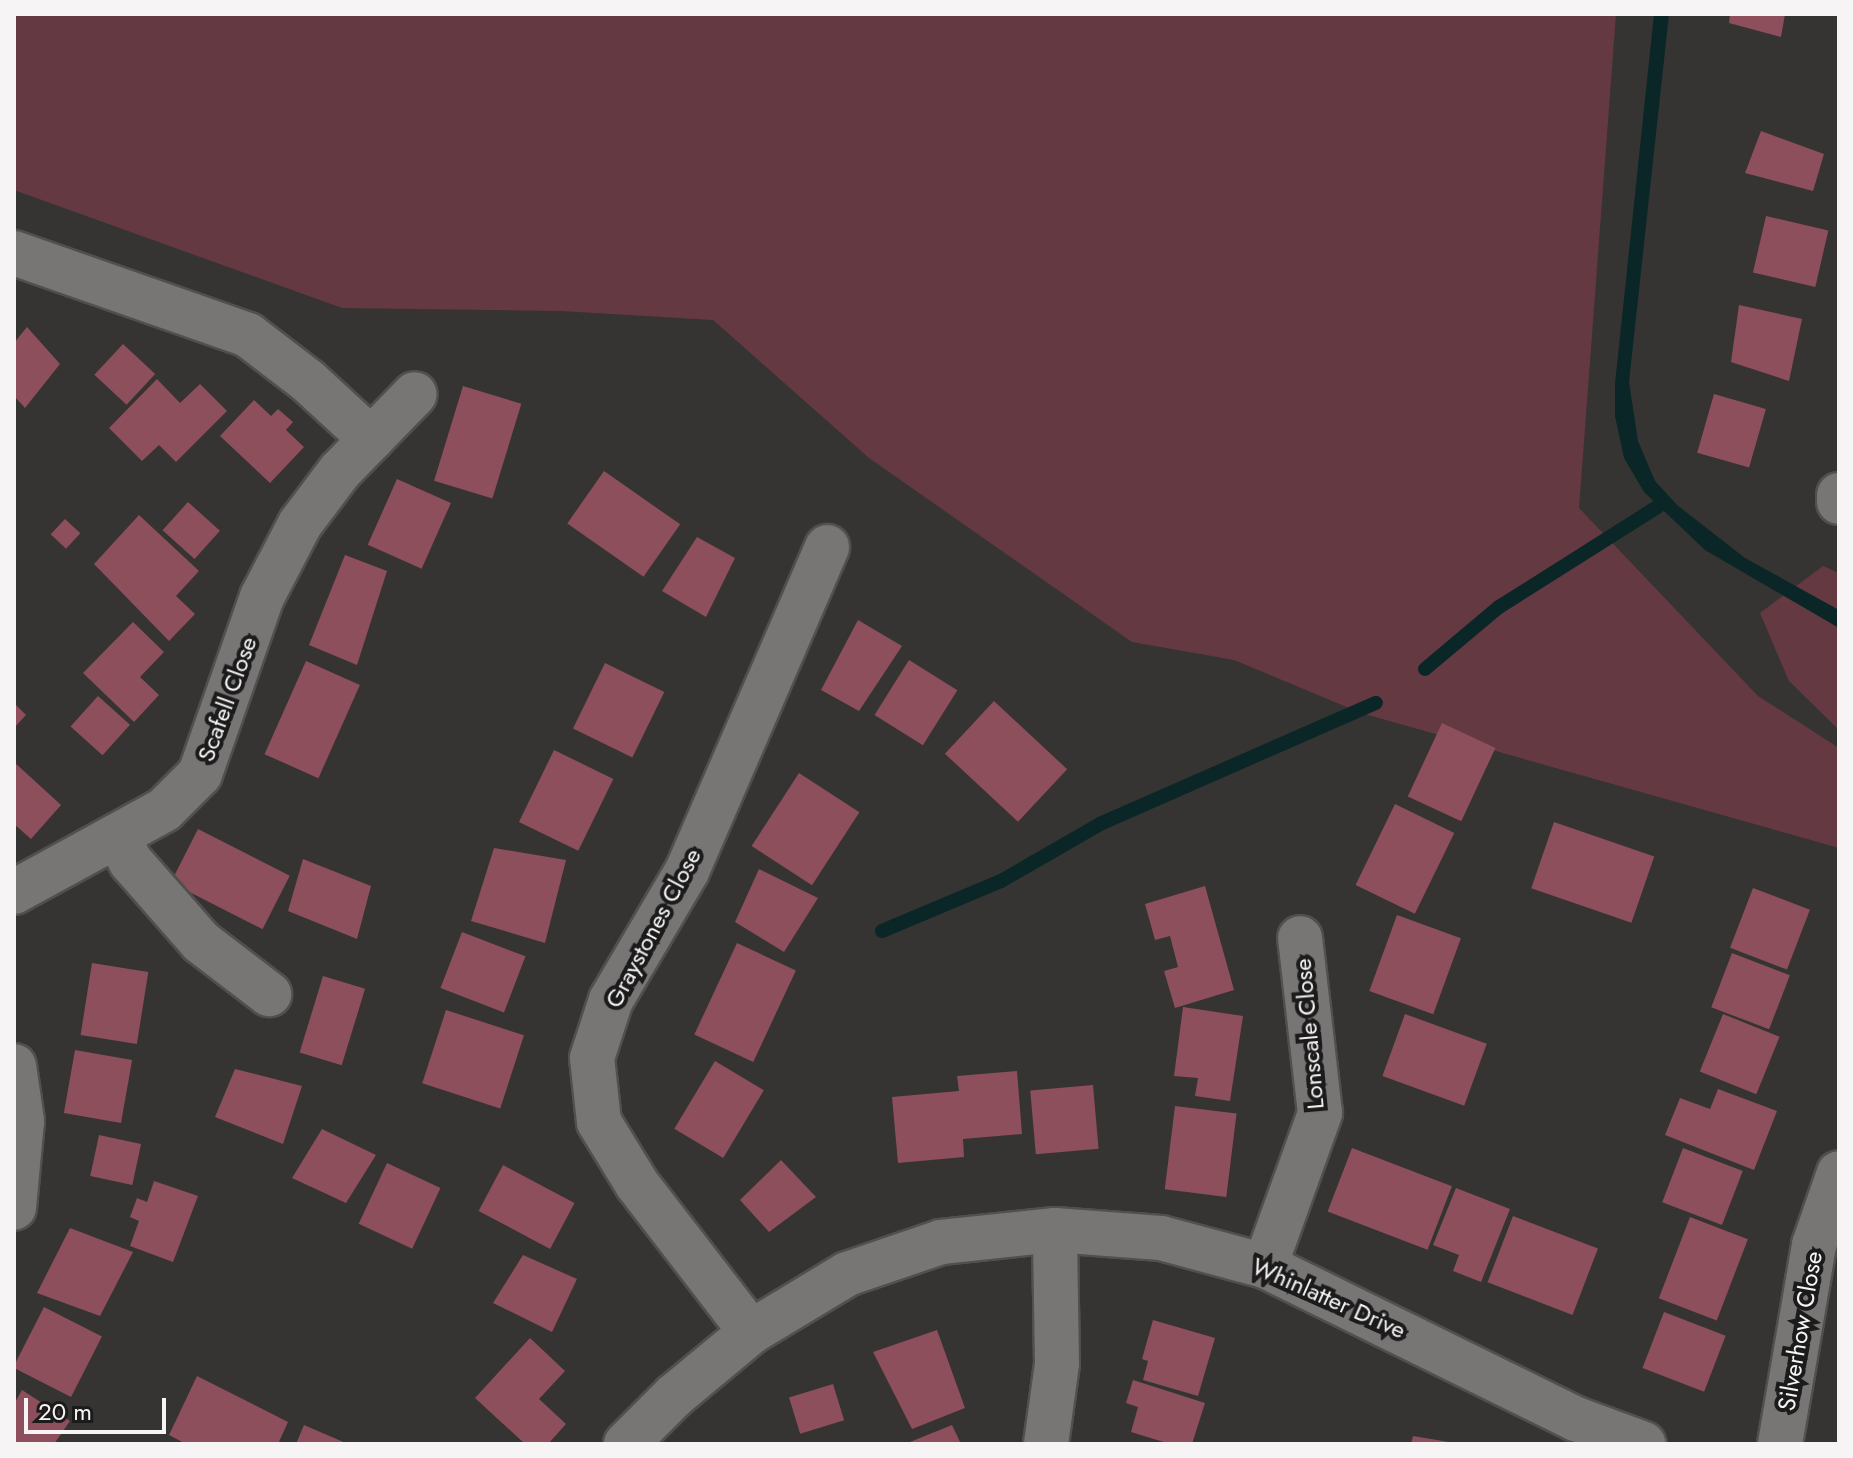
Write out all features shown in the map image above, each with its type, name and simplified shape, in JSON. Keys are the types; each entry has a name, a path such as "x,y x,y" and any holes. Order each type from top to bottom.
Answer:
{"street":[{"path":"14,253 248,335 308,381 371,439"},
{"name":"Scafell Close","path":"14,892 164,810 200,774 262,597 300,524 371,439 415,394"},
{"path":"1839,495 1839,502"},
{"name":"Graystones Close","path":"751,1332 637,1184 599,1122 592,1058 611,1000 687,871 827,547"},
{"path":"117,836 131,862 201,942 269,994"},
{"name":"Lonscale Close","path":"1265,1266 1320,1113 1300,938"},
{"path":"14,1066 22,1121 14,1208"},
{"name":"Silverhow Close","path":"1780,1444 1814,1245 1839,1173"},
{"path":"1046,1444 1057,1364 1055,1230"},
{"name":"Whinlatter Drive","path":"626,1444 674,1396 751,1332 847,1274 941,1242 1055,1230 1161,1238 1265,1266 1571,1432 1644,1444"}],"shaded area":[{"path":"14,14 1616,14 1579,508 1758,696 1839,748 1839,848 1361,713 1234,660 1132,642 869,458 713,320 561,311 342,308 14,190"},
{"path":"1823,566 1839,573 1839,730 1789,681 1760,613"}],"water":[{"path":"1654,14 1669,14 1629,382 1638,441 1655,481 1677,505 1745,558 1839,610 1839,628 1705,550 1644,492 1624,458 1615,416 1615,384"}],"building":[{"path":"1730,14 1785,14 1781,37 1729,23"},
{"path":"1761,131 1824,154 1813,191 1745,173"},
{"path":"1766,216 1828,230 1815,287 1753,273"},
{"path":"1739,305 1802,319 1789,381 1731,362"},
{"path":"27,327 60,364 25,408 14,396 14,343"},
{"path":"123,344 155,374 127,405 94,375"},
{"path":"157,379 180,403 200,384 227,411 176,462 159,445 142,461 109,428"},
{"path":"463,386 521,404 492,499 434,481"},
{"path":"1714,394 1766,409 1749,468 1697,453"},
{"path":"254,400 271,416 278,409 293,422 286,430 304,447 270,483 220,436"},
{"path":"604,471 680,524 643,577 567,523"},
{"path":"397,479 451,503 422,569 368,545"},
{"path":"188,502 220,531 195,559 163,530"},
{"path":"139,515 199,571 176,596 195,614 169,641 94,564"},
{"path":"65,519 80,533 66,549 51,534"},
{"path":"697,537 735,558 706,617 662,591"},
{"path":"345,555 387,571 357,665 309,645"},
{"path":"858,620 902,646 859,711 821,690"},
{"path":"133,622 164,652 140,677 159,695 134,722 83,673"},
{"path":"909,660 957,690 923,745 875,715"},
{"path":"306,661 360,685 318,778 265,754"},
{"path":"605,663 664,692 632,758 573,729"},
{"path":"98,696 130,725 103,755 71,726"},
{"path":"994,701 1067,769 1018,822 945,754"},
{"path":"14,703 26,715 14,728"},
{"path":"1442,723 1495,748 1461,821 1408,796"},
{"path":"554,750 613,779 578,851 519,822"},
{"path":"14,762 61,805 31,839 14,824"},
{"path":"799,773 859,812 812,885 752,846"},
{"path":"1395,804 1454,833 1415,914 1356,885"},
{"path":"1554,822 1654,857 1631,923 1531,888"},
{"path":"198,829 290,876 263,929 171,882"},
{"path":"494,848 566,860 545,943 471,921"},
{"path":"303,859 371,886 357,939 288,911"},
{"path":"759,869 818,898 784,952 735,922"},
{"path":"1205,886 1234,990 1175,1008 1164,971 1178,967 1170,936 1155,940 1145,904"},
{"path":"1753,888 1810,910 1787,970 1730,948"},
{"path":"1397,915 1461,938 1433,1014 1369,991"},
{"path":"462,932 525,956 504,1012 440,988"},
{"path":"737,943 796,970 753,1062 694,1035"},
{"path":"1732,953 1790,975 1769,1029 1711,1007"},
{"path":"92,963 148,972 137,1044 81,1035"},
{"path":"323,976 365,989 342,1065 300,1053"},
{"path":"1183,1007 1243,1016 1230,1101 1195,1096 1198,1078 1174,1076"},
{"path":"446,1010 524,1035 500,1109 422,1083"},
{"path":"1405,1014 1487,1044 1464,1106 1382,1076"},
{"path":"1723,1014 1780,1037 1756,1094 1700,1071"},
{"path":"75,1050 132,1060 121,1123 64,1113"},
{"path":"715,1061 764,1090 723,1158 674,1129"},
{"path":"235,1069 302,1086 283,1144 215,1117"},
{"path":"1017,1071 1022,1134 963,1139 964,1157 898,1163 892,1097 959,1091 957,1076"},
{"path":"1093,1085 1099,1149 1036,1154 1030,1090"},
{"path":"1718,1089 1777,1111 1754,1170 1665,1135 1680,1098 1710,1109"},
{"path":"1175,1106 1237,1114 1226,1197 1165,1189"},
{"path":"322,1129 376,1155 346,1203 292,1178"},
{"path":"99,1135 141,1144 132,1185 90,1176"},
{"path":"1352,1148 1452,1186 1428,1250 1328,1211"},
{"path":"1683,1148 1743,1171 1722,1225 1662,1202"},
{"path":"781,1160 816,1197 769,1232 740,1200"},
{"path":"387,1163 440,1188 412,1249 359,1224"},
{"path":"503,1165 575,1203 550,1249 479,1211"},
{"path":"154,1181 198,1196 173,1262 130,1246 139,1221 130,1217 137,1198 147,1202"},
{"path":"1456,1188 1510,1209 1481,1282 1453,1271 1459,1255 1433,1245"},
{"path":"1513,1216 1598,1249 1573,1315 1488,1282"},
{"path":"1690,1217 1748,1239 1717,1320 1659,1298"},
{"path":"70,1228 133,1252 100,1316 37,1293"},
{"path":"523,1255 577,1279 552,1332 493,1303"},
{"path":"44,1307 102,1337 71,1397 14,1368"},
{"path":"1664,1312 1726,1336 1704,1392 1642,1368"},
{"path":"1153,1320 1215,1338 1198,1396 1143,1380 1148,1361 1142,1359"},
{"path":"937,1330 965,1408 912,1429 873,1352"},
{"path":"530,1338 565,1371 539,1399 566,1424 548,1444 525,1444 475,1398"},
{"path":"197,1376 288,1422 278,1444 186,1444 169,1435"},
{"path":"1133,1380 1205,1403 1192,1444 1170,1444 1131,1432 1138,1407 1126,1403"},
{"path":"833,1384 844,1420 800,1434 789,1397"},
{"path":"22,1390 70,1421 54,1444 14,1444 14,1404"},
{"path":"304,1425 348,1444 296,1444"},
{"path":"952,1425 961,1444 905,1444"},
{"path":"1413,1436 1449,1442 1449,1444 1411,1444"}],"waterway":[{"path":"1425,669 1499,607 1659,506"},
{"path":"882,931 1001,881 1102,823 1376,703"}]}
